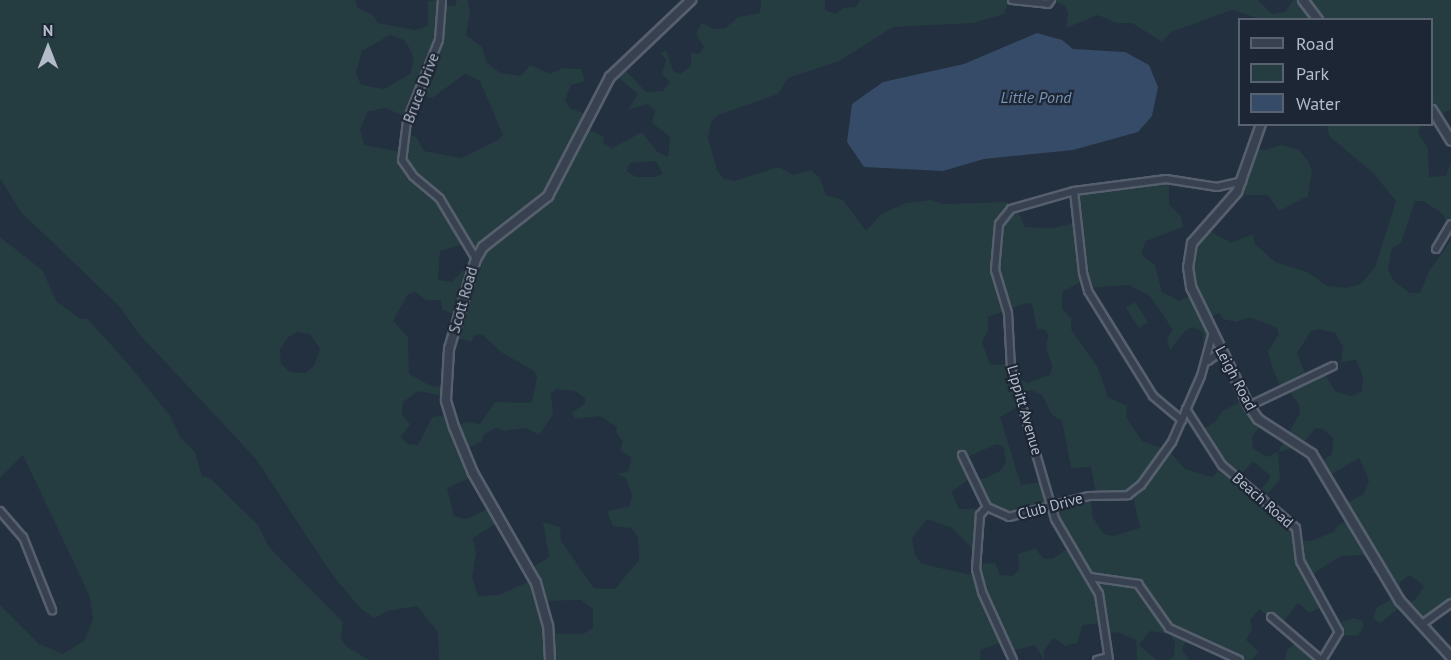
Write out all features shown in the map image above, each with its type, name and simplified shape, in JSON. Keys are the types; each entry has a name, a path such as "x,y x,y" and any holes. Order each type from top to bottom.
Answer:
{"street":[{"name":"Bruce Drive","path":"442,0 439,40 407,121 402,160 408,172 440,199 476,259"},
{"name":"Scott Road","path":"550,660 548,626 536,583 473,473 446,400 450,349 476,259 495,236 548,196 610,77 691,0"},
{"path":"1015,0 1047,4 1052,0"},
{"path":"1303,0 1316,18"},
{"path":"1433,113 1451,140"},
{"name":"Leigh Road","path":"1260,126 1242,181 1231,200 1195,239 1189,254 1191,287 1249,406 1258,419 1312,454 1400,601 1451,657"},
{"name":"Lippitt Avenue","path":"1109,658 1101,601 1090,577 1058,525 1011,368 1008,313 995,270 995,244 999,224 1011,209 1074,191 1166,179 1217,187 1242,181"},
{"path":"1074,191 1083,273 1088,291 1153,396 1182,420"},
{"path":"1436,249 1451,224"},
{"name":"Club Drive","path":"987,507 1016,518 1089,496 1123,497 1133,493 1167,451 1204,366 1213,332"},
{"path":"1204,366 1211,357 1225,358"},
{"path":"1249,406 1333,366"},
{"name":"Beach Road","path":"1186,409 1222,465 1296,528 1300,561 1340,632 1322,660"},
{"path":"962,455 987,507 980,515 976,569 982,592 1013,660"},
{"path":"0,510 22,537 52,610"},
{"path":"1090,577 1138,584 1169,628 1239,660"},
{"path":"1421,625 1451,603"},
{"path":"1271,617 1322,660"},
{"path":"1097,660 1109,658"}],"green space":[{"path":"0,0 355,0 358,8 372,14 378,23 415,30 428,26 428,1 442,0 443,6 455,6 457,0 468,0 470,14 466,35 482,47 487,63 500,73 521,76 530,65 550,74 563,68 581,69 585,81 571,85 565,100 571,109 589,115 586,128 604,137 603,143 612,148 642,132 657,152 668,157 670,137 652,123 655,110 647,104 628,110 638,94 615,75 622,67 646,92 663,91 670,82 662,74 666,60 661,53 666,50 673,71 680,74 691,66 691,53 699,54 704,47 696,34 702,23 714,29 725,28 739,17 760,13 761,0 825,0 825,10 836,14 843,8 856,7 860,0 1009,0 1004,14 973,23 893,27 839,61 788,78 778,94 718,115 711,122 708,138 717,170 723,178 734,181 779,167 793,175 811,170 820,178 826,195 843,200 866,231 881,214 906,203 931,200 943,204 1007,202 1016,208 1025,227 1052,228 1075,223 1076,194 1079,191 1163,178 1169,182 1169,204 1181,216 1183,227 1146,241 1141,254 1155,265 1162,292 1179,301 1192,295 1190,253 1205,228 1231,243 1253,234 1255,244 1275,262 1307,272 1328,286 1346,288 1361,284 1375,267 1396,201 1373,173 1329,136 1327,126 1421,126 1418,133 1428,148 1429,177 1446,176 1451,162 1451,238 1444,215 1424,201 1415,201 1401,243 1392,248 1388,270 1393,280 1409,293 1420,293 1429,271 1451,240 1451,605 1422,625 1401,606 1381,623 1373,618 1377,607 1394,598 1382,574 1372,573 1373,559 1361,555 1341,556 1317,571 1311,580 1324,605 1310,613 1298,603 1281,625 1259,609 1250,620 1252,629 1246,640 1259,652 1251,660 1239,660 1187,637 1182,650 1189,660 1169,660 1174,656 1175,642 1170,634 1150,631 1139,645 1157,660 1137,660 1136,640 1117,632 1105,634 1102,623 1083,625 1077,643 1065,646 1054,638 1044,650 1044,660 1035,645 1007,652 1002,642 981,650 980,660 439,660 438,632 417,606 387,611 374,618 360,608 331,573 256,459 140,335 120,307 21,212 0,178","holes":["390,35 404,40 414,59 410,74 384,89 361,85 356,73 362,51","465,74 480,81 503,135 498,140 461,158 424,151 416,137 405,134 401,152 364,145 360,129 368,111 386,108 409,119 419,94 432,98","656,161 663,174 655,177 636,177 627,171 630,163","468,243 483,262 478,276 463,270 452,282 438,280 440,251","1084,280 1088,288 1129,285 1150,296 1173,330 1167,338 1170,350 1185,331 1193,327 1203,332 1204,352 1199,362 1202,364 1211,332 1207,318 1219,313 1223,319 1236,322 1249,317 1277,328 1279,334 1268,351 1273,370 1283,392 1289,390 1299,405 1300,413 1278,452 1267,457 1253,448 1252,437 1262,423 1244,400 1222,411 1216,421 1202,430 1222,467 1212,477 1185,469 1169,451 1142,441 1126,417 1127,406 1108,397 1098,368 1071,329 1071,318 1062,309 1062,292","416,292 426,300 441,300 442,309 460,317 455,337 471,342 474,335 482,334 501,352 534,371 537,377 532,403 495,402 480,424 465,422 453,428 447,415 432,417 418,445 407,444 401,437 410,424 402,414 403,402 418,391 445,396 445,385 433,387 409,374 408,337 393,321 408,294","1026,303 1032,304 1037,329 1046,330 1048,335 1046,348 1052,365 1050,375 1027,383 1013,375 1010,364 990,365 982,342 988,331 988,317","1318,329 1335,333 1343,347 1341,362 1356,360 1363,376 1362,391 1351,396 1336,392 1324,373 1308,380 1297,353 1311,331","297,332 310,334 320,349 314,366 305,373 290,372 281,364 280,350 288,337","556,389 575,391 585,398 585,403 572,413 575,419 600,416 617,427 616,432 623,442 620,450 631,457 629,471 617,474 626,478 632,495 630,506 608,511 608,514 613,526 631,528 638,537 639,560 615,589 594,588 561,541 560,527 543,522 549,557 528,571 530,581 499,595 478,596 472,577 476,553 473,538 500,521 492,507 466,519 454,516 447,488 474,476 463,450 482,441 484,434 496,428 504,431 526,428 539,435 553,415 551,394","1031,390 1042,395 1052,415 1062,421 1071,468 1091,467 1096,494 1133,496 1140,528 1113,536 1104,534 1093,518 1090,495 1054,508 1045,482 1021,485 1000,417 1020,405 1019,394","1315,428 1323,429 1333,438 1332,454 1319,464 1327,477 1359,458 1369,480 1364,494 1341,506 1348,520 1337,526 1334,532 1310,541 1298,541 1294,527 1263,499 1280,480 1278,452 1301,446","997,444 1004,447 1006,463 999,472 975,482 988,509 1010,520 1052,509 1070,547 1052,559 1043,558 1035,548 1018,554 1019,570 1012,576 1000,575 995,563 977,564 976,576 922,564 915,555 912,538 927,519 952,528 976,552 984,509 959,509 951,492 972,477 965,458","1253,461 1271,476 1258,494 1238,477","1410,575 1424,586 1414,601 1407,600 1399,590 1400,582","581,600 593,609 593,628 583,634 547,633 542,601"]},
{"path":"1052,0 1258,0 1272,14 1285,12 1293,0 1451,0 1451,109 1433,118 1433,18 1258,18 1232,10 1171,32 1162,42 1132,23 1116,23 1098,15 1066,28 1068,14 1065,6"},
{"path":"1282,145 1299,150 1308,161 1312,170 1308,196 1279,211 1268,195 1235,195 1254,147 1264,150"},
{"path":"0,237 42,270 57,302 81,319 87,318 130,366 171,417 180,437 195,452 202,476 210,478 258,525 269,547 343,622 341,639 347,647 369,660 0,660 0,605 39,644 63,654 84,641 93,620 90,597 23,455 0,478"},
{"path":"1135,302 1148,322 1139,328 1126,308"},
{"path":"1352,618 1362,620 1364,626 1358,636 1339,635 1337,624"},
{"path":"1297,641 1321,660 1285,660 1287,650"}],"water":[{"name":"Little Pond","path":"1037,33 1062,40 1073,49 1125,52 1149,65 1158,87 1152,116 1138,132 1073,150 984,159 943,171 864,167 847,142 852,104 883,82 964,64"}]}
